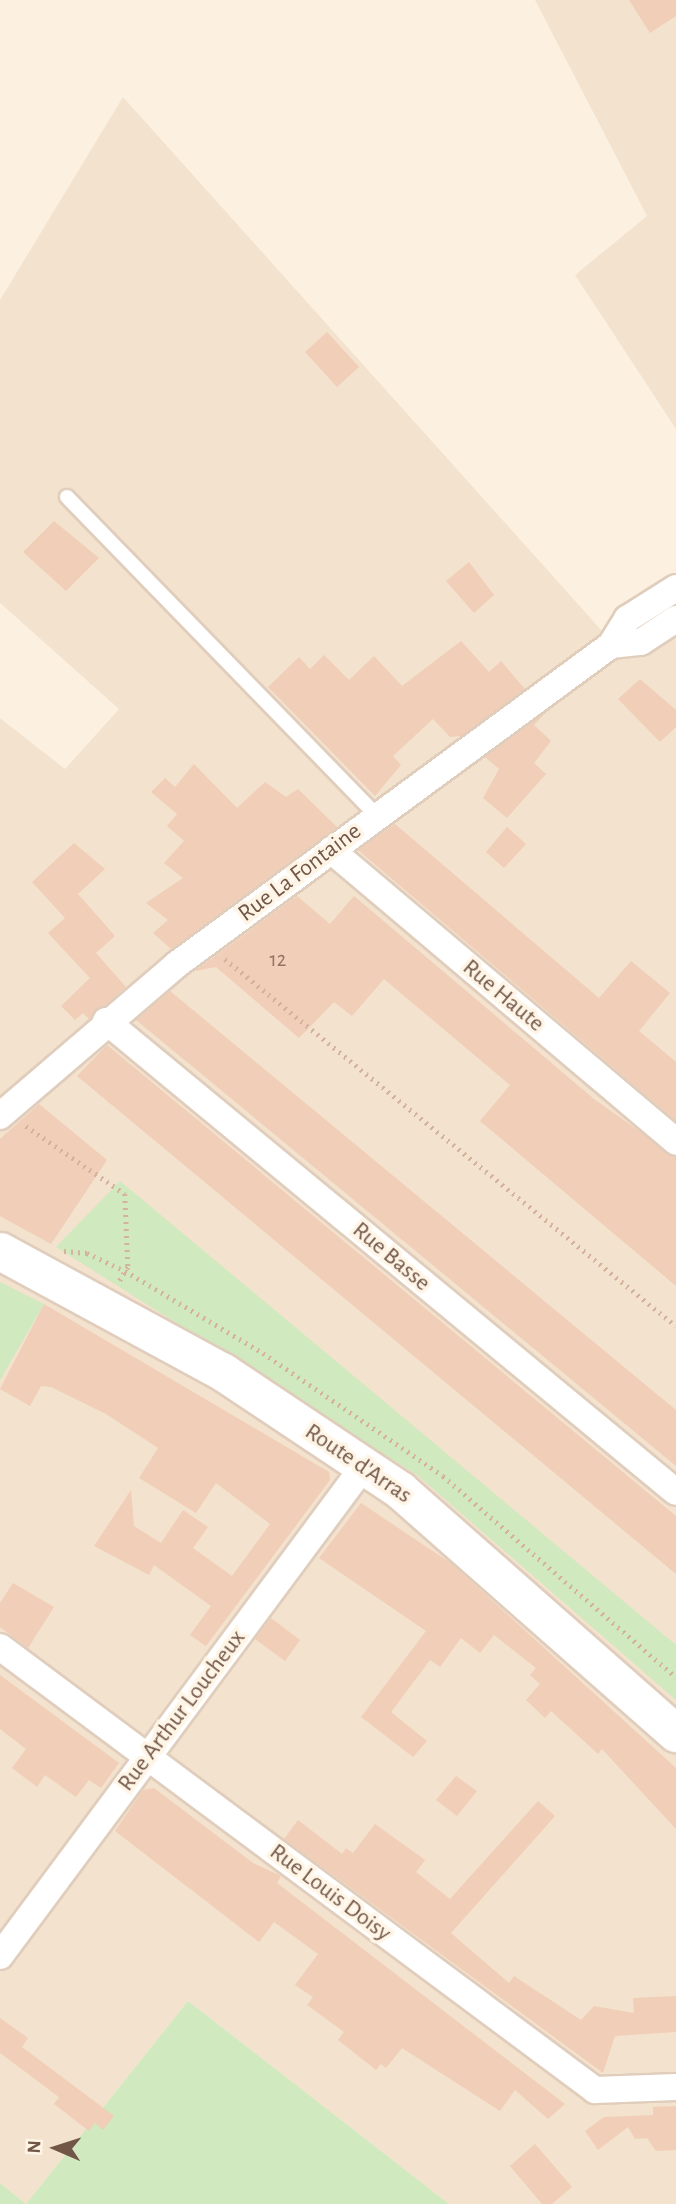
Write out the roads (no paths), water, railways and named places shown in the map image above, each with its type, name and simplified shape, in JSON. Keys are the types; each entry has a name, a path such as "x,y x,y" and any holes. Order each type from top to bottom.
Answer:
{"main road":[{"name":"Route d'Arras","path":"0,1251 223,1372 364,1466 508,1579 676,1733"}],"street":[{"name":"Rue La Fontaine","path":"3,1114 106,1021 205,943 611,645 641,642 673,604"},
{"name":"Rue Haute","path":"331,850 676,1142"},
{"name":"Rue Basse","path":"106,1021 676,1492"},
{"name":"Rue Arthur Loucheux","path":"0,1956 364,1466"},
{"name":"Rue Louis Doisy","path":"0,1647 595,2090 676,2087"}],"lane":[{"path":"67,497 377,816"}]}
